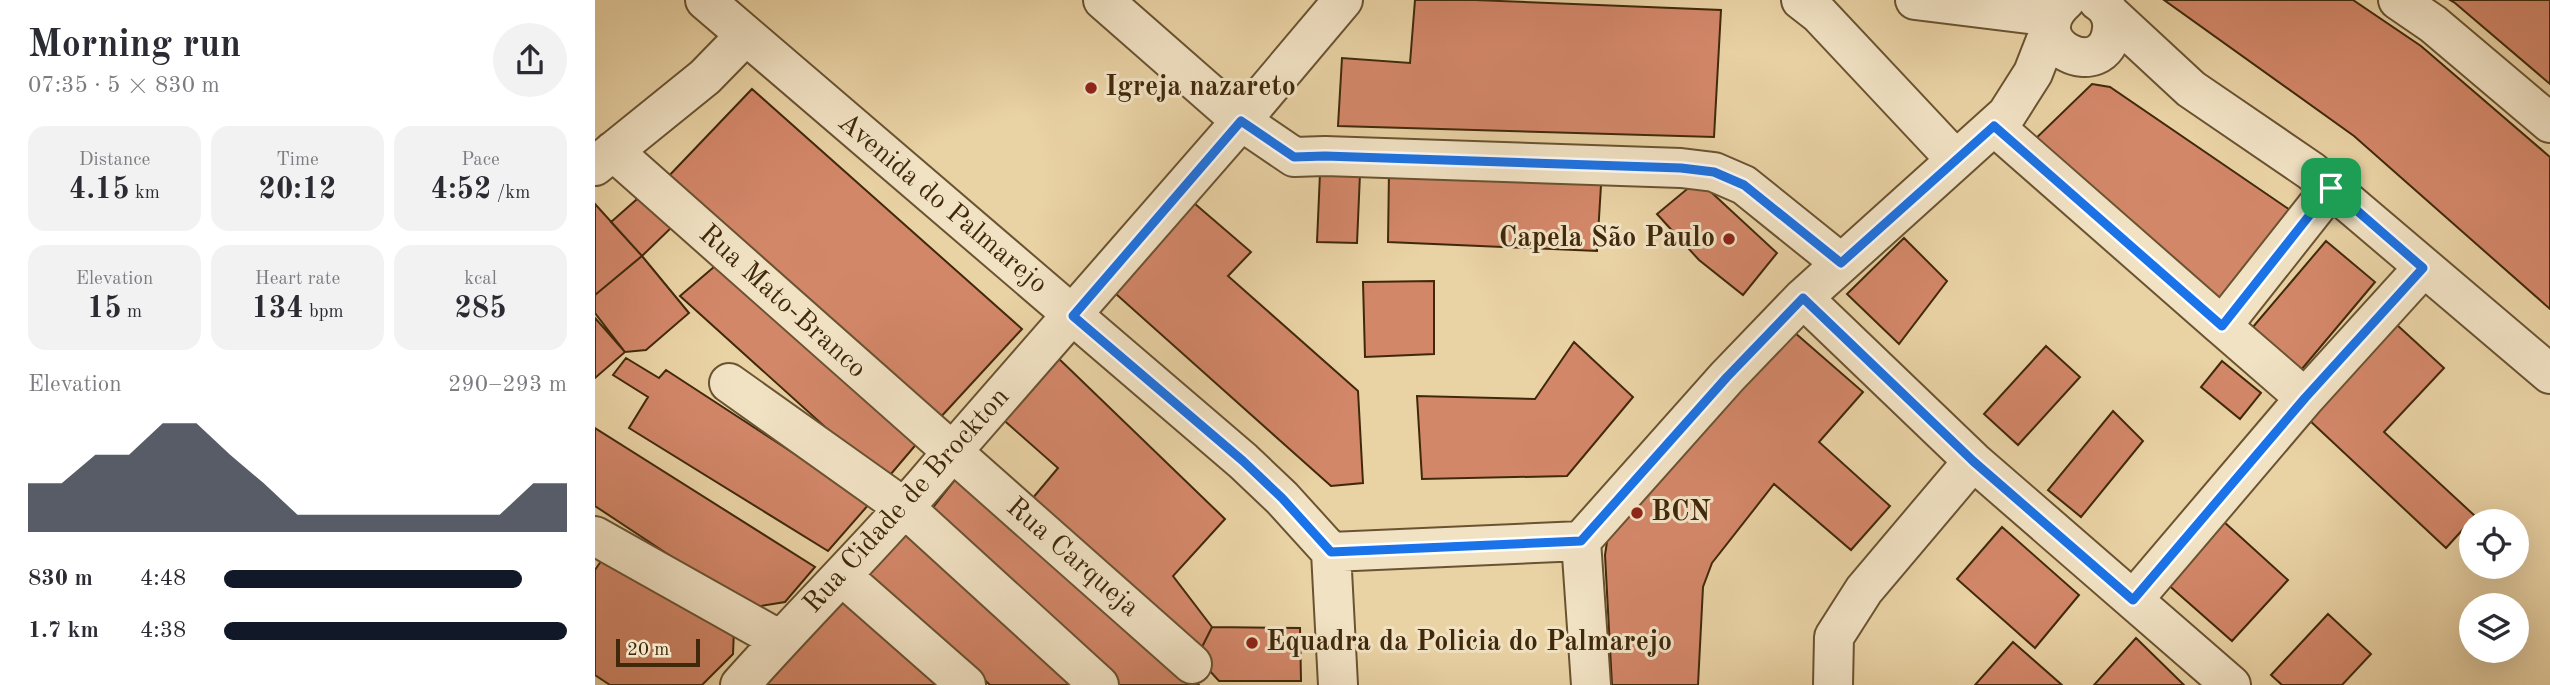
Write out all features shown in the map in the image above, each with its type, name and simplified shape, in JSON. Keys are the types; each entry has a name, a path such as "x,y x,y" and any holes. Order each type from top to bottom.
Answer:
{"street":[{"name":"Avenida do Palmarejo","path":"705,0 1243,461 1282,498 1331,552"},
{"path":"1103,0 1241,121 1294,157 1339,156 1653,167 1714,172 1744,185 1841,263"},
{"name":"Rua Cidade de Brockton","path":"740,685 906,509 952,452 1073,316 1343,0"},
{"path":"1915,0 2058,10"},
{"path":"2398,0 2433,24 2550,123"},
{"path":"1805,1 1956,160"},
{"path":"1591,685 1581,541 1727,377 1803,298 2000,120 2108,41 2112,22 2103,5"},
{"path":"2103,5 2191,89 2311,171 2550,374"},
{"path":"2058,10 2058,46 2066,53 2109,55 2191,89"},
{"path":"2000,120 2033,73 2058,10"},
{"path":"604,158 705,77 745,36"},
{"path":"2000,120 2222,326 2305,398"},
{"name":"Rua Mato-Branco","path":"604,158 952,452"},
{"path":"2222,326 2331,188"},
{"path":"2133,600 2305,398 2423,268"},
{"path":"1803,298 1973,461 2231,685"},
{"path":"729,383 906,509 1099,685"},
{"name":"Rua Carqueja","path":"952,452 1192,664"},
{"path":"1833,685 1834,637 1856,601 1973,461"},
{"path":"595,536 780,640"},
{"path":"1338,685 1331,552 1581,541"},
{"path":"842,576 966,685"}],"building":[{"path":"1415,0 1721,10 1714,137 1338,126 1342,58 1410,63"},
{"path":"2164,0 2353,0 2421,46 2550,157 2550,309 2354,136"},
{"path":"2450,0 2550,0 2550,84 2455,3"},
{"path":"2092,84 2110,87 2290,210 2216,306 2030,144"},
{"path":"752,89 1022,329 938,420 664,181"},
{"path":"1389,171 1601,185 1597,251 1388,242"},
{"path":"1320,173 1360,174 1357,243 1317,242"},
{"path":"1698,180 1777,253 1743,295 1699,260 1657,214"},
{"path":"644,193 674,225 642,256 611,222"},
{"path":"1187,197 1251,252 1228,276 1358,391 1363,483 1331,486 1107,286"},
{"path":"595,204 642,256 595,295"},
{"path":"1904,238 1947,281 1899,344 1847,294"},
{"path":"2326,241 2375,282 2296,376 2247,334"},
{"path":"642,256 689,313 646,350 625,352 595,313 595,295"},
{"path":"722,260 919,441 885,481 680,296"},
{"path":"1434,281 1434,354 1365,357 1363,282"},
{"path":"595,318 625,352 595,378"},
{"path":"2396,324 2444,368 2384,432 2467,509 2459,509 2459,534 2446,548 2308,419"},
{"path":"1794,332 1863,392 1819,442 1890,506 1851,550 1774,484 1712,563 1703,587 1698,685 1612,685 1605,555 1608,535"},
{"path":"1574,342 1633,397 1567,476 1422,479 1417,396 1535,399"},
{"path":"2046,346 2080,377 2018,445 1984,414"},
{"path":"1055,355 1225,519 1173,576 1212,627 1197,657 1032,499 1058,468 999,416"},
{"path":"626,358 659,378 666,370 870,503 828,551 629,428 648,397 613,375"},
{"path":"2222,361 2261,393 2240,419 2201,387"},
{"path":"2113,411 2143,441 2081,517 2048,490"},
{"path":"595,428 815,567 785,602 749,608 595,506"},
{"path":"962,471 1199,685 1117,685 927,515"},
{"path":"2212,511 2288,580 2232,641 2157,575"},
{"path":"2002,527 2079,595 2035,648 1957,579"},
{"path":"906,529 1080,685 990,685 866,571"},
{"path":"608,551 734,629 733,654 702,685 610,685 595,675 595,570"},
{"path":"849,594 949,685 765,685"},
{"path":"2328,614 2371,654 2342,685 2282,685 2271,675"},
{"name":"Equadra da Policia do Palmarejo","path":"1212,627 1300,628 1301,681 1219,681 1197,657"},
{"path":"2136,638 2184,685 2094,685"},
{"path":"2013,642 2062,685 1975,685"}],"place":[{"name":"Igreja nazareto","path":"1091,88"},
{"name":"Capela São Paulo","path":"1729,239"},
{"name":"BCN","path":"1637,513"},
{"name":"Equadra da Policia do Palmarejo","path":"1252,643"}],"route":[{"path":"1241,121 1294,157 1681,168 1714,172 1744,185 1841,263 1994,126 2222,326 2331,188 2423,268 2305,398 2133,600 1973,461 1803,298 1727,377 1581,541 1331,552 1282,498 1243,461 1073,316 1241,121"}]}
